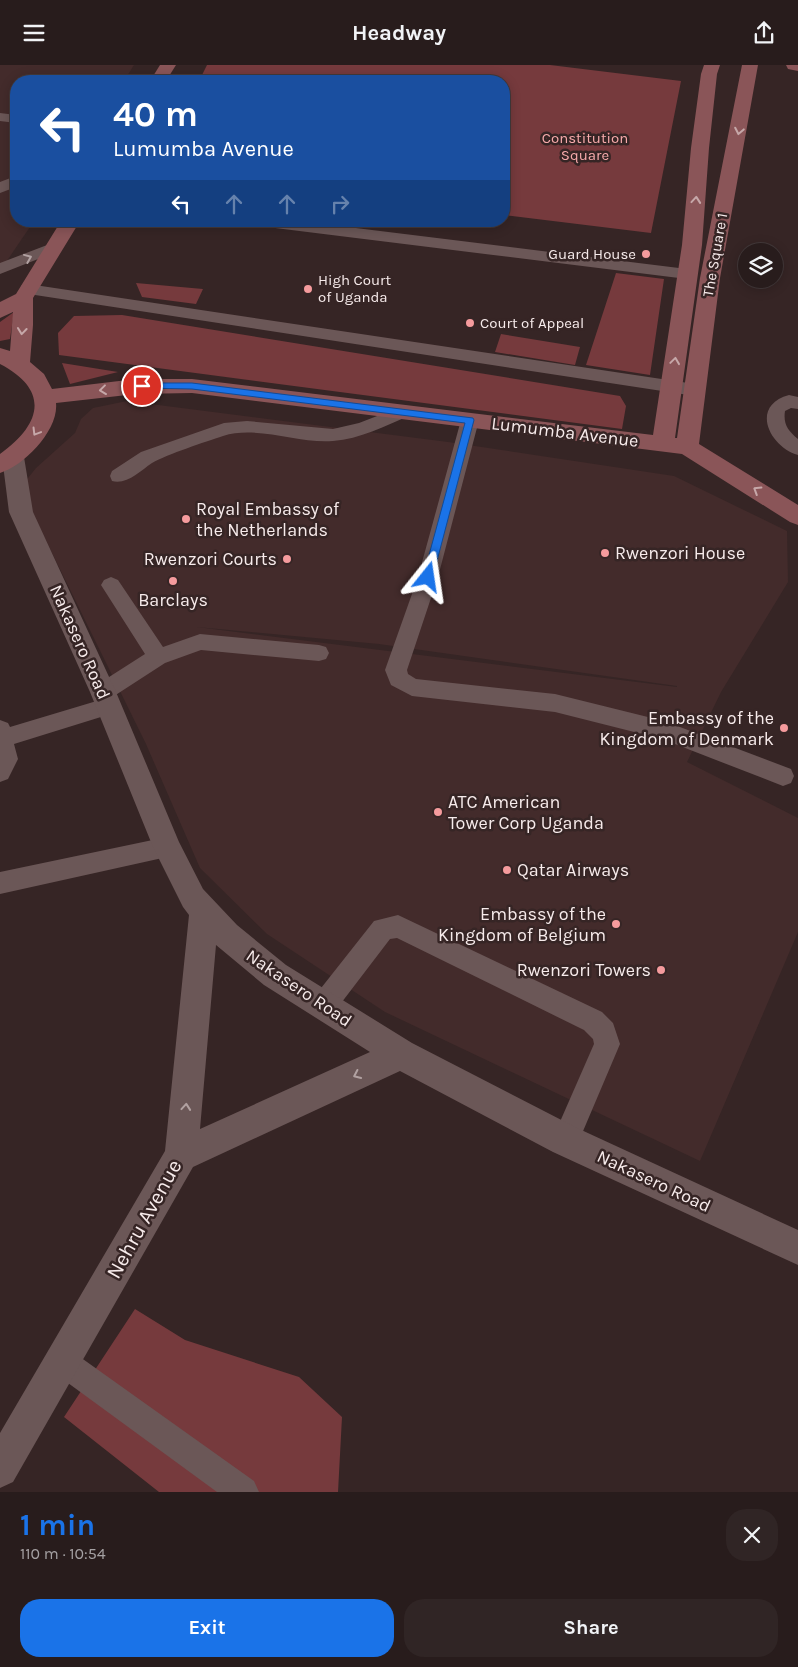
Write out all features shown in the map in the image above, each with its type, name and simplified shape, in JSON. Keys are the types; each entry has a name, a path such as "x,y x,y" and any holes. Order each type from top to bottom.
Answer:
{"main road":[{"name":"The Square 1","path":"663,444 692,245 702,130 712,65"},
{"name":"The Square 1","path":"687,447 710,278 750,65"},
{"path":"794,65 798,66"},
{"path":"0,311 26,294 67,227"},
{"path":"7,461 23,449 37,432 44,414 45,397 40,384 32,373 9,359 23,325 26,294"},
{"name":"Lumumba Avenue","path":"45,397 161,385 192,386 687,447 798,516"}],"street":[{"name":"Nakasero Road","path":"7,461 10,505 106,699 167,847 184,883 204,911 226,935 275,975 401,1054 565,1140 798,1248"},
{"name":"Nehru Avenue","path":"0,1469 182,1155 204,911"},
{"path":"182,1155 401,1054"}],"lane":[{"path":"308,227 687,274"},
{"path":"0,269 55,247"},
{"path":"26,294 695,390"},
{"path":"798,403 789,401 777,409 774,420 778,432 798,449"},
{"path":"120,477 148,457 224,429 247,427 333,435 363,428 404,412"},
{"path":"470,420 428,577 396,670 400,679 412,687 555,703 664,730 783,776"},
{"path":"112,585 158,657"},
{"path":"0,773 7,759 1,735 106,699 158,657 200,642 319,653"},
{"path":"0,883 167,847"},
{"path":"323,1006 383,929 398,926 593,1021 604,1032 607,1044 565,1140"},
{"path":"63,1362 243,1492"}],"shaded area":[{"path":"0,65 134,65 128,75 10,75 10,227 30,227 0,271"},
{"path":"127,401 448,442 674,476 787,531 788,582 721,692 687,762 798,818 798,932 700,1161 385,1012 267,934 200,868 146,744 20,488 36,468 75,433 81,419 93,408","holes":["197,627 379,644 677,686 677,687"]}],"green space":[{"name":"Constitution Square","path":"207,65 550,65 681,81 651,233 510,216 510,75 202,75"},
{"path":"616,273 664,279 650,375 586,365"},
{"path":"136,283 203,289 196,304 142,297"},
{"path":"14,312 10,339 0,341 0,322"},
{"path":"122,315 620,396 626,406 622,429 59,355 58,333 74,316"},
{"path":"501,334 580,347 575,365 495,352"},
{"path":"62,363 118,372 70,384"},
{"path":"135,1309 185,1340 299,1377 342,1417 338,1492 159,1492 64,1417"}],"place":[{"name":"Guard House","path":"646,254"},
{"name":"High Court of Uganda","path":"308,289"},
{"name":"Court of Appeal","path":"470,323"},
{"name":"Royal Embassy of the Netherlands","path":"186,519"},
{"name":"Rwenzori House","path":"605,553"},
{"name":"Rwenzori Courts","path":"287,559"},
{"name":"Barclays","path":"173,581"},
{"name":"Embassy of the Kingdom of Denmark","path":"784,728"},
{"name":"ATC American Tower Corp Uganda","path":"438,812"},
{"name":"Qatar Airways","path":"507,870"},
{"name":"Embassy of the Kingdom of Belgium","path":"616,924"},
{"name":"Rwenzori Towers","path":"661,970"}],"route":[{"path":"142,386 192,386 470,420 428,577"}]}
